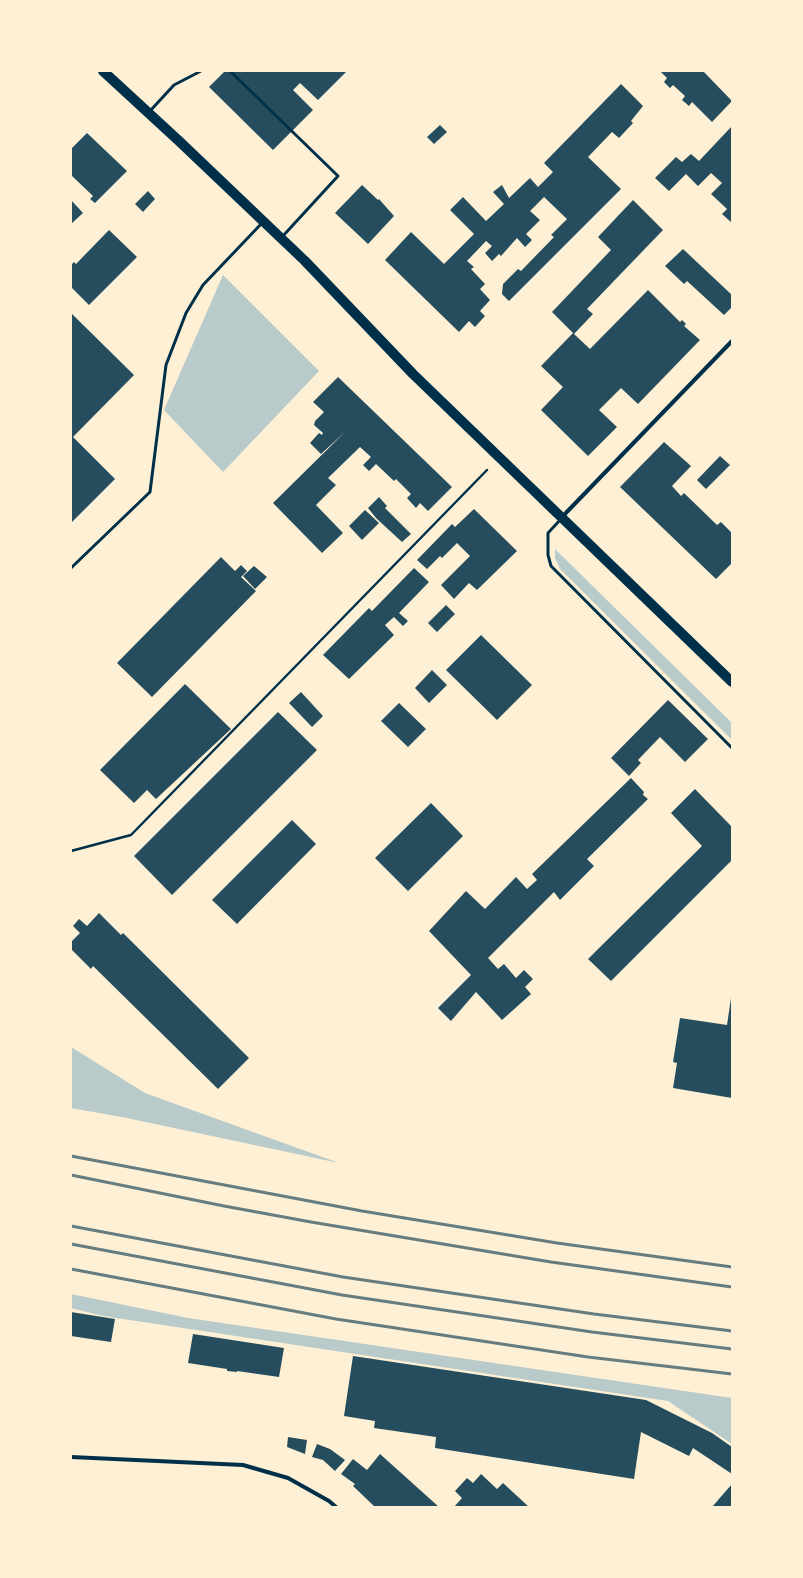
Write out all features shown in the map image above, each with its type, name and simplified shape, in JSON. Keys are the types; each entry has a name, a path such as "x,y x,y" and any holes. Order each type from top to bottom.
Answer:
{"main road":[{"path":"103,71 264,221 413,374 732,682"}],"street":[{"path":"562,518 732,341"},
{"path":"71,1457 244,1465 288,1478 329,1501 336,1507"}],"lane":[{"path":"149,113 174,84 201,71"},
{"path":"230,71 338,176 281,238"},
{"path":"71,568 150,492 166,365 186,313 204,285 264,221"},
{"path":"562,518 548,533 548,555 551,566 732,748"}],"path":[{"path":"71,851 131,835 480,478 498,457"}],"shaded area":[{"path":"223,275 319,371 223,472 164,410"},
{"path":"555,549 732,723 732,740 560,569 555,558"},
{"path":"71,1047 145,1093 339,1163 127,1118 71,1108"},
{"path":"71,1294 188,1318 732,1398 732,1444 668,1401 103,1316 71,1308"}],"building":[{"path":"225,71 347,71 318,100 300,83 293,90 313,110 273,150 209,87"},
{"path":"660,71 703,71 732,101 712,122 692,102 689,106 682,100 685,96 673,85 670,88 664,82 667,78"},
{"path":"621,84 643,106 631,121 633,123 619,138 612,132 588,157 621,189 509,301 502,294 503,284 518,269 521,271 554,237 551,235 567,219 544,197 530,211 540,220 526,234 532,240 525,247 517,238 501,256 499,254 492,261 485,253 492,246 486,241 467,261 474,267 471,269 485,284 480,289 490,300 480,311 485,316 475,327 469,321 459,332 385,260 411,232 444,264 474,234 450,210 463,197 486,221 504,204 493,192 502,185 509,198 530,178 538,187 553,172 544,163"},
{"path":"440,125 447,132 434,144 427,137"},
{"path":"732,126 732,223 722,214 727,209 711,194 722,183 711,173 698,186 686,174 669,191 655,178 676,157 682,162 691,154 699,161"},
{"path":"87,133 127,171 95,203 90,199 93,196 71,175 71,149"},
{"path":"362,185 378,200 379,199 394,216 368,244 335,213"},
{"path":"148,191 155,199 143,212 135,204"},
{"path":"71,200 83,213 71,224"},
{"path":"633,200 663,230 587,309 593,314 574,334 590,349 648,290 680,322 682,320 686,324 684,326 700,340 638,404 621,388 599,410 617,427 588,456 541,410 563,387 541,366 573,333 552,312 611,250 598,237"},
{"path":"109,230 137,257 89,305 71,287 71,265 74,262 76,264"},
{"path":"683,249 732,295 732,307 724,315 687,281 684,284 665,266"},
{"path":"71,313 134,375 73,437 115,479 71,523"},
{"path":"338,377 452,487 428,511 420,503 416,508 407,498 411,494 396,479 394,481 376,464 369,471 363,465 371,457 360,447 328,478 336,485 316,505 343,533 322,553 273,503 346,431 321,454 310,443 319,433 322,435 323,433 314,425 315,421 324,412 313,402"},
{"path":"664,442 691,466 672,486 681,496 684,493 717,525 721,522 732,533 732,563 716,579 620,487"},
{"path":"720,456 730,465 706,489 697,480"},
{"path":"379,497 387,506 385,508 411,534 402,542 376,518 368,508"},
{"path":"474,509 517,551 477,590 469,583 454,599 441,585 470,556 457,543 442,558 440,556 427,569 417,560 452,524 455,527"},
{"path":"365,510 379,523 362,540 349,526"},
{"path":"221,557 235,571 241,565 247,571 241,577 256,591 152,697 117,663"},
{"path":"254,566 267,577 255,589 243,576"},
{"path":"414,568 429,582 399,613 408,621 403,626 394,617 385,625 394,635 349,679 323,655 369,608 372,611"},
{"path":"446,605 455,614 437,632 428,623"},
{"path":"481,635 532,685 497,720 446,670"},
{"path":"432,670 447,685 429,703 415,688"},
{"path":"185,684 231,729 156,799 147,790 134,803 100,770"},
{"path":"301,692 323,716 312,727 289,703"},
{"path":"668,700 708,739 685,762 660,737 638,760 641,763 629,776 611,758"},
{"path":"399,703 426,729 408,747 381,721"},
{"path":"278,712 317,750 172,895 134,856"},
{"path":"631,778 644,792 643,795 648,799 587,859 594,866 560,900 554,892 488,958 498,969 504,964 516,978 524,970 533,979 525,987 531,994 502,1020 476,992 451,1021 438,1008 471,975 429,931 466,891 485,909 516,877 527,889 537,880 532,874"},
{"path":"695,789 732,827 732,860 611,981 588,959 702,846 671,813"},
{"path":"431,803 463,836 408,891 375,858"},
{"path":"292,820 316,844 237,924 212,900"},
{"path":"99,913 121,935 123,933 249,1058 218,1089 93,966 91,969 71,949 71,942 80,933 73,926 79,919 87,926"},
{"path":"731,998 732,1098 673,1088 677,1063 673,1062 680,1018 727,1025"},
{"path":"71,1312 115,1319 111,1342 71,1336"},
{"path":"193,1334 284,1348 279,1377 227,1371 227,1369 188,1363"},
{"path":"353,1356 646,1400 712,1433 732,1447 732,1474 693,1448 689,1456 641,1432 634,1479 435,1448 436,1437 374,1428 375,1421 344,1416"},
{"path":"288,1437 307,1440 305,1454 287,1447"},
{"path":"317,1444 330,1449 345,1460 335,1471 323,1460 312,1457"},
{"path":"380,1454 439,1507 375,1507 353,1486 355,1484 341,1474 353,1459 367,1470"},
{"path":"481,1474 497,1489 503,1483 529,1507 454,1507 462,1498 455,1491 467,1478 473,1483"},
{"path":"732,1484 732,1507 712,1507"}],"railway":[{"path":"71,1156 362,1211 557,1243 732,1267"},
{"path":"71,1175 311,1222 551,1262 732,1287"},
{"path":"71,1226 343,1277 594,1314 732,1331"},
{"path":"71,1244 342,1295 592,1332 732,1349"},
{"path":"71,1269 336,1319 588,1357 732,1374"}]}
